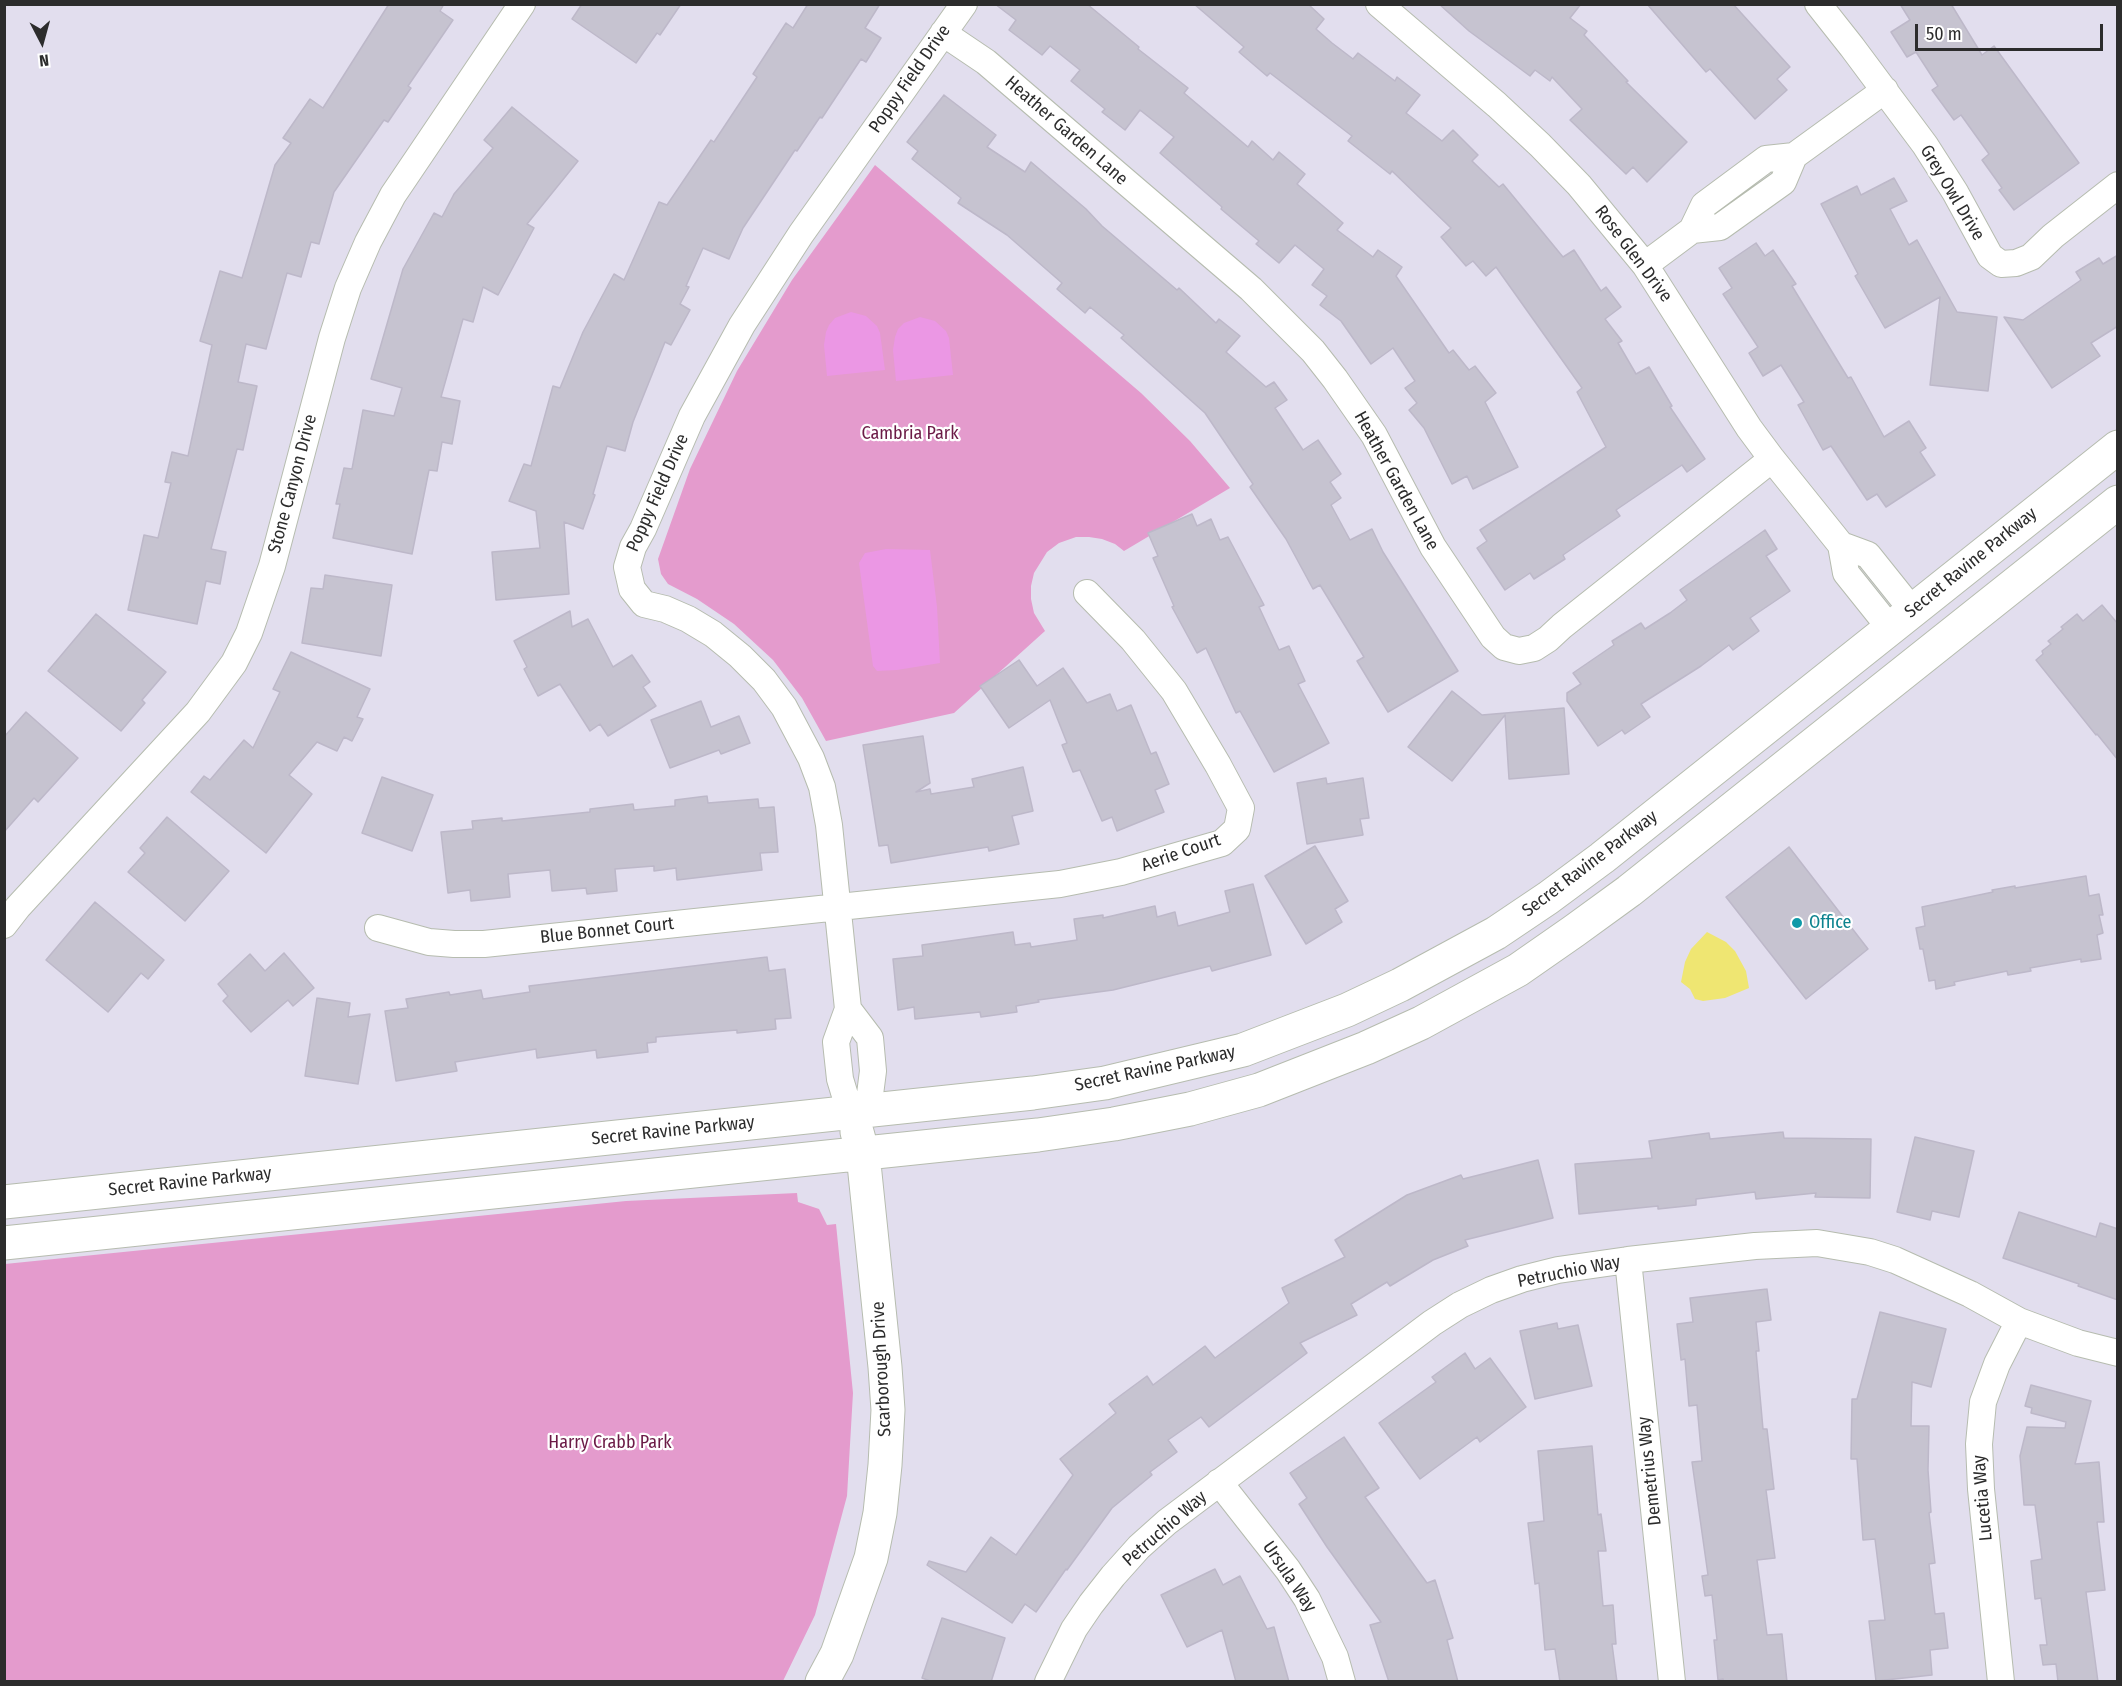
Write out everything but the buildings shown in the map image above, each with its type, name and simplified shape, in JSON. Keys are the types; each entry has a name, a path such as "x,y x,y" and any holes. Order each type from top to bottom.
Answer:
{"main road":[{"name":"Secret Ravine Parkway","path":"4,1202 1095,1084 1243,1050 1347,1010 1400,985 1496,933 1548,898 1602,858 2118,447"},
{"path":"4,1244 1038,1135 1114,1124 1190,1109 1259,1090 1366,1048 1421,1023 1518,969 1584,924 1629,891 2118,502"},
{"path":"1901,619 1928,653"},
{"name":"Scarborough Drive","path":"822,1682 837,1654 870,1558 880,1513 885,1465 888,1410 885,1367 859,1111"}],"street":[{"name":"Stone Canyon Drive","path":"4,925 198,712 234,663 253,622 272,566 332,338 348,288 368,242 393,195 522,4"},
{"name":"Poppy Field Drive","path":"859,1111 873,1071 870,1038 848,1009 829,825 822,787 804,741 784,707 764,680 740,656 713,634 688,619 665,609 644,604 632,589 627,567 633,547 644,530 692,416 742,325 801,234 964,4"},
{"name":"Rose Glen Drive","path":"1378,4 1540,145 1579,185 1645,265 1749,428 1842,545 1846,573 1901,619"},
{"name":"Grey Owl Drive","path":"1818,4 1925,145 1949,182 1990,256 2001,264 2016,263 2031,257 2118,184"},
{"name":"Heather Garden Lane","path":"943,33 986,62 1282,318 1313,351 1374,435 1433,547 1493,637 1504,647 1518,651 1534,648 1548,639 1772,459"},
{"path":"1645,265 1692,230 1704,205 1766,159 1794,156 1885,90"},
{"path":"1692,230 1720,227 1783,182 1794,156"},
{"path":"1730,186 1747,208"},
{"name":"Aerie Court","path":"837,907 1089,879 1222,843 1238,829 1241,808 1174,691 1133,640 1087,593"},
{"name":"Blue Bonnet Court","path":"378,928 429,942 484,944 837,907"},
{"name":"Petruchio Way","path":"1048,1682 1074,1629 1091,1604 1113,1576 1167,1522 1403,1343 1460,1305 1491,1290 1522,1279 1558,1270 1628,1260 1789,1243 1817,1243 1870,1252 1917,1269 2019,1321 2078,1343 2118,1353"},
{"name":"Demetrius Way","path":"1628,1260 1672,1682"},
{"name":"Lucetia Way","path":"2001,1682 1981,1489 1979,1444 1983,1402 1996,1364 2019,1321"},
{"name":"Ursula Way","path":"1220,1482 1288,1570 1307,1599 1335,1657 1342,1682"}],"green space":[{"name":"Cambria Park","path":"875,165 1141,393 1190,441 1230,488 1124,551 1115,544 1102,539 1076,537 1059,543 1047,552 1034,573 1031,586 1034,613 1045,631 954,713 826,741 802,698 773,660 734,624 697,599 668,584 661,574 658,559 690,469 737,371 792,280"},
{"name":"Harry Crabb Park","path":"797,1193 798,1202 819,1209 827,1225 836,1224 853,1393 847,1496 815,1615 783,1681 5,1681 5,1264 626,1201"}],"shaded area":[{"path":"851,312 866,316 877,326 885,370 827,376 824,345 826,332 835,318"},
{"path":"920,317 935,321 946,331 949,338 953,375 896,381 893,350 898,329 904,323"},
{"path":"886,549 930,550 937,607 940,663 877,671 873,666 859,563 865,553"},
{"path":"1707,932 1726,942 1735,951 1746,971 1749,988 1725,998 1703,1001 1695,999 1690,989 1681,982 1685,962 1691,949"}],"place":[{"name":"Office","path":"1797,923"}]}
